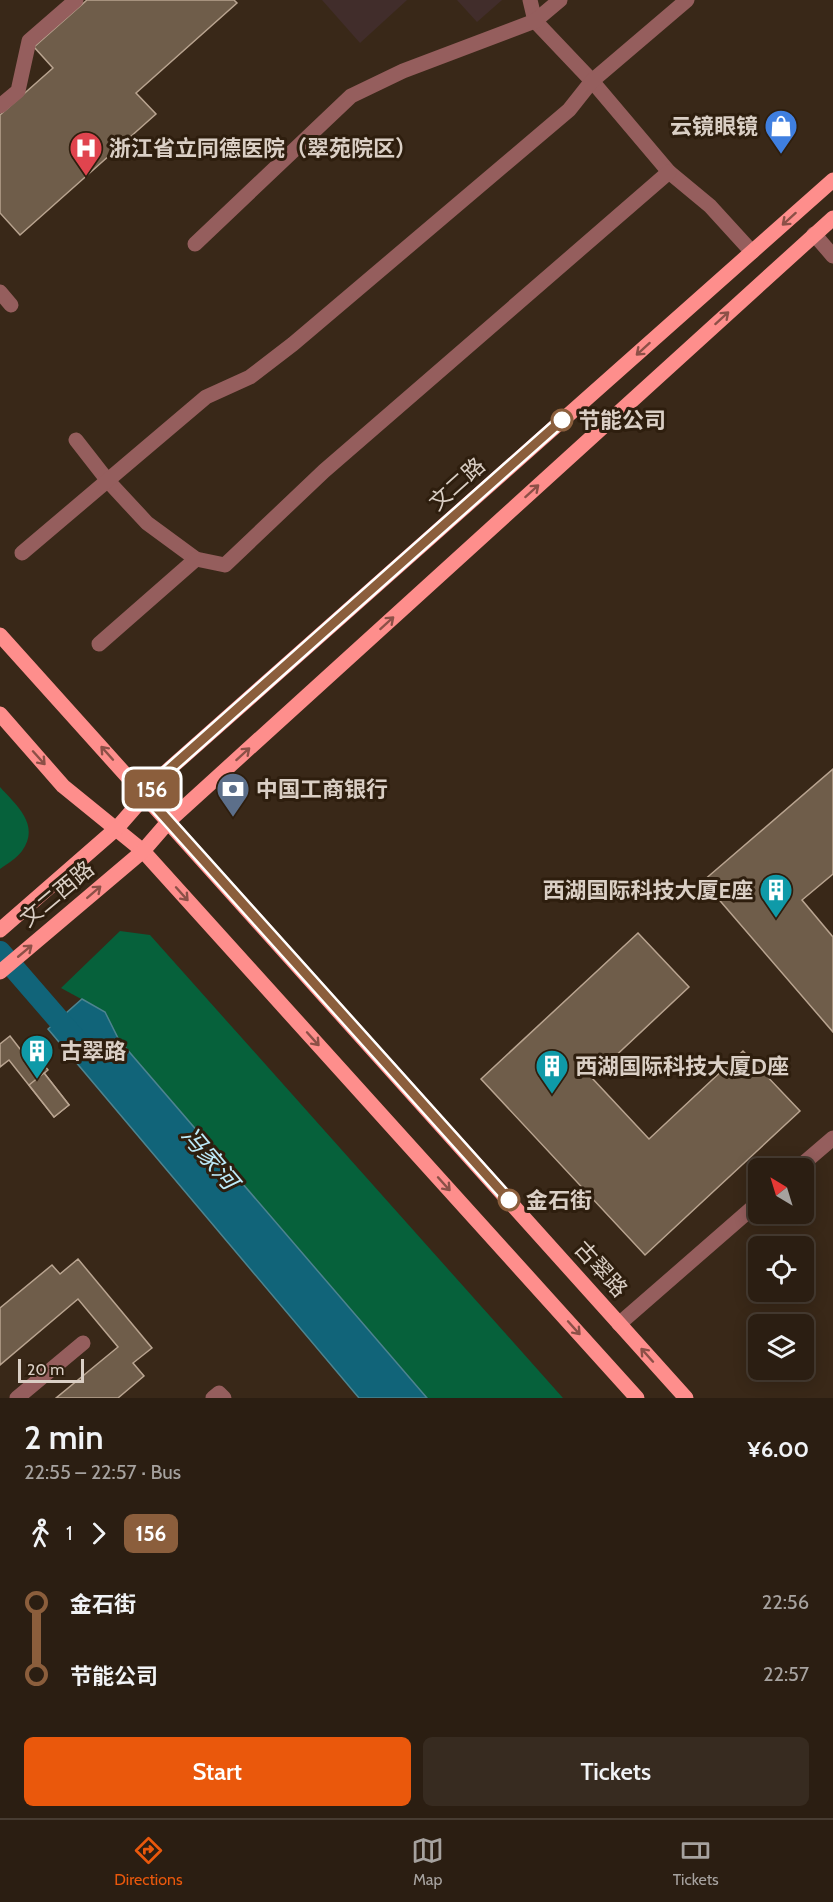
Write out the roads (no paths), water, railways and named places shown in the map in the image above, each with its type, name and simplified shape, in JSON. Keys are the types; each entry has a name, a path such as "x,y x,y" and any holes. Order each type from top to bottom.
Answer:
{"main road":[{"name":"文二路","path":"117,828 166,772 833,180"},
{"path":"143,850 169,821 833,218"},
{"name":"古翠路","path":"0,635 686,1398"},
{"path":"0,714 63,786 143,850 637,1398"},
{"name":"文二西路","path":"0,930 117,828"},
{"name":"文二西路","path":"0,972 143,850"}],"street":[{"path":"0,106 18,91 29,40 76,0"},
{"path":"530,0 535,21 592,81 669,172 710,206 752,252"},
{"path":"195,244 351,96 403,71 535,21 560,0"},
{"path":"22,553 206,397 250,377 293,344 569,110 592,81 687,0"},
{"path":"76,440 108,480 147,522 195,559 225,564 324,471 669,172"},
{"path":"814,234 833,256"},
{"path":"0,292 11,305"},
{"path":"99,645 195,559"},
{"path":"810,1158 833,1138"},
{"path":"619,1324 748,1212"},
{"path":"17,1398 83,1343"},
{"path":"213,1398 219,1393 224,1398"}],"water":[{"path":"82,999 105,1012 119,1040 427,1398 359,1398 48,1029"}],"waterway":[{"name":"冯家河","path":"0,952 78,1042"}],"place":[{"name":"云镜眼镜","path":"781,155"},
{"name":"浙江省立同德医院（翠苑院区）","path":"86,177"},
{"name":"节能公司","path":"562,420"},
{"name":"中国工商银行","path":"233,818"},
{"name":"西湖国际科技大厦E座","path":"776,919"},
{"name":"古翠路","path":"37,1080"},
{"name":"西湖国际科技大厦D座","path":"552,1095"},
{"name":"金石街","path":"509,1200"}]}
